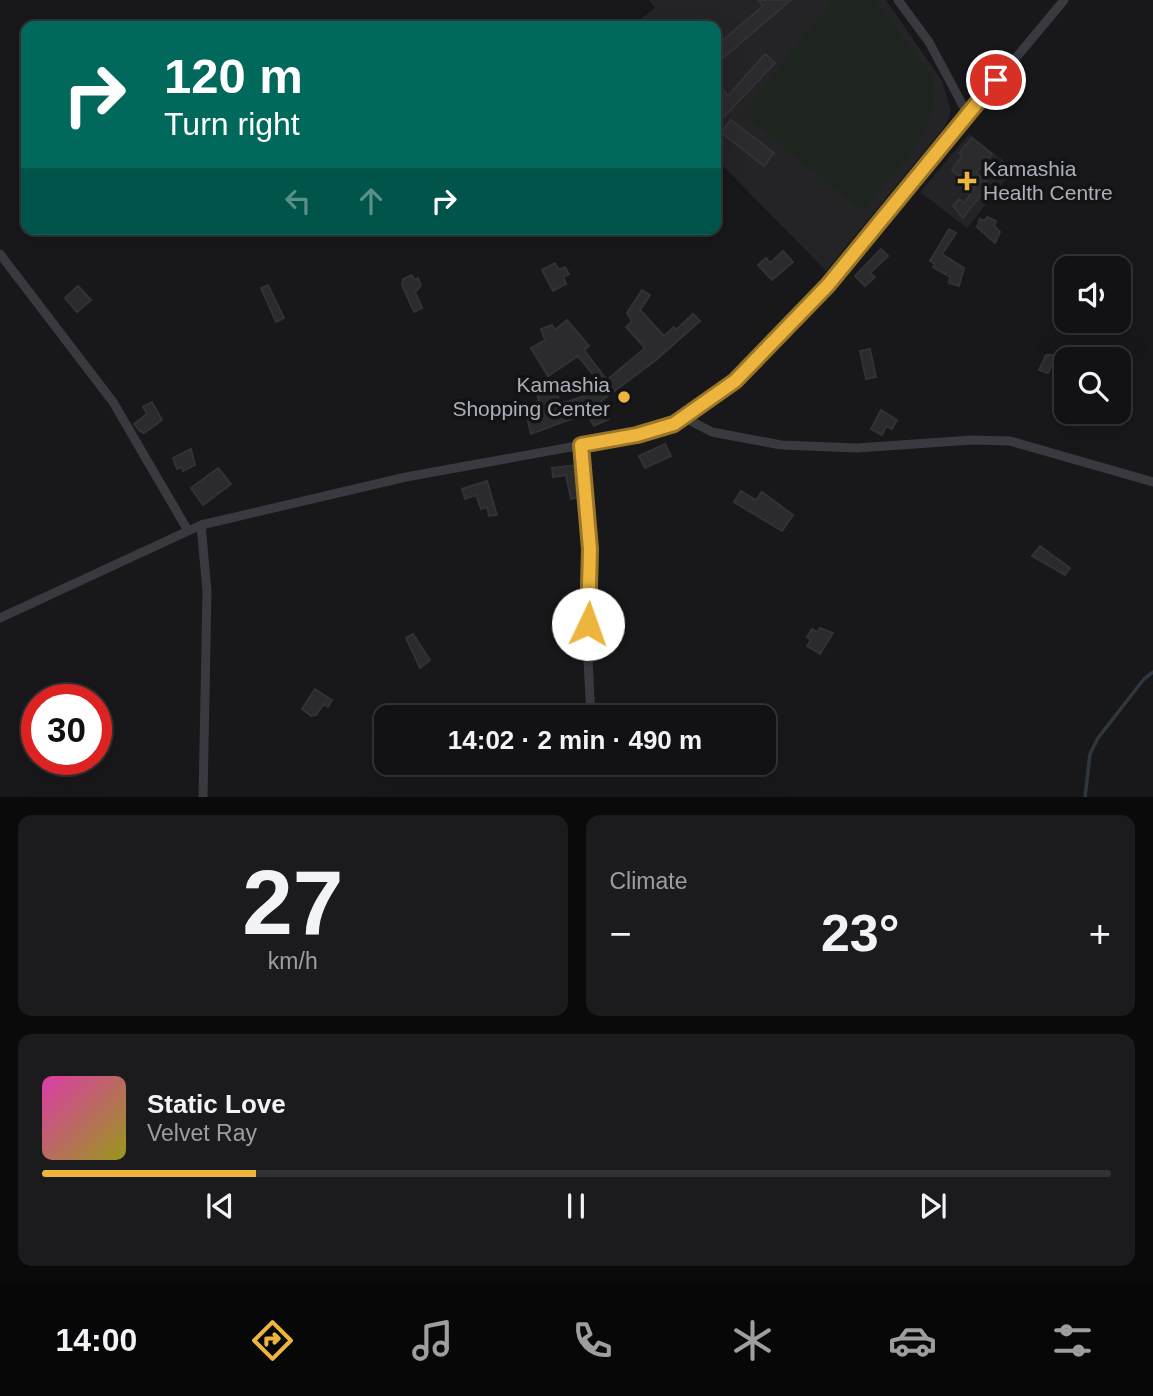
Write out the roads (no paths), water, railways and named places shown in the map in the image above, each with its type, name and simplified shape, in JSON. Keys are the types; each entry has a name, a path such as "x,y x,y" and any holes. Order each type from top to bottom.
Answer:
{"street":[{"path":"898,0 929,42 968,114"},
{"path":"0,618 187,529 406,477 637,435 685,418 735,381 796,322 1064,0"},
{"path":"0,254 108,396 187,529"},
{"path":"685,418 712,432 780,445 857,449 972,440 1010,441 1153,482"},
{"path":"581,445 590,549 587,640 590,705"},
{"path":"201,525 207,591 203,797"}],"waterway":[{"path":"1085,797 1090,754 1098,738 1144,679 1153,672"}],"place":[{"name":"Kamashia Health Centre","path":"967,181"},
{"name":"Kamashia Shopping Center","path":"624,397"}]}
